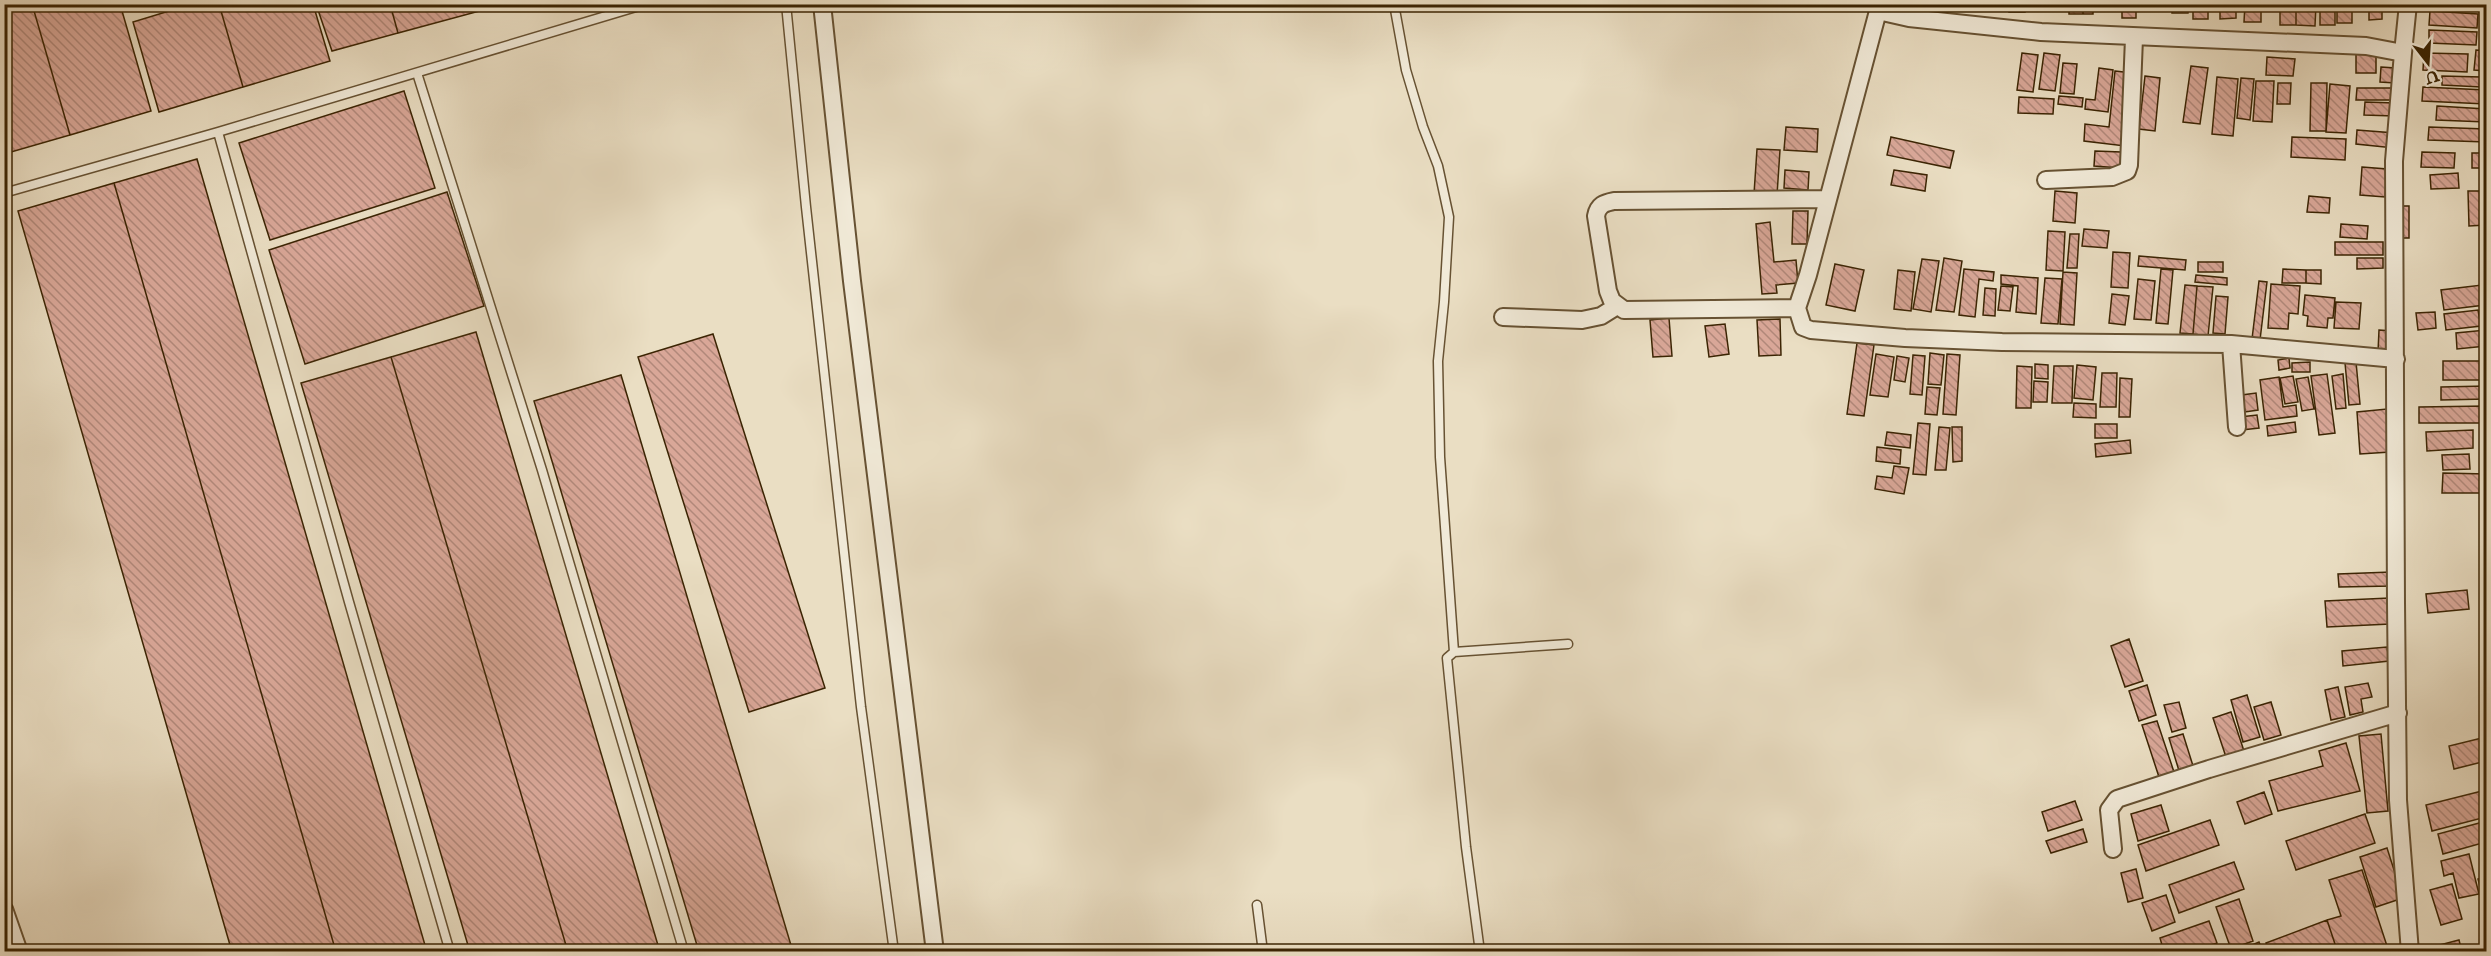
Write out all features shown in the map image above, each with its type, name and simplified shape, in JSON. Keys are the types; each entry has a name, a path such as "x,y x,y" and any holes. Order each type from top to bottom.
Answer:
{"street":[{"path":"822,4 853,293 935,951"},
{"path":"2408,4 2394,161 2398,800 2410,951"},
{"path":"2396,359 2231,344 2002,342 1905,338 1811,330 1803,327 1797,308 1808,275 1826,199 1879,8 1909,18 2041,32 2134,38 2366,46 2403,53"},
{"path":"2046,180 2112,177 2127,171 2134,38"},
{"path":"1797,308 1624,310 1617,306 1608,291 1596,216 1600,206 1606,202 1826,199"},
{"path":"1503,317 1582,320 1601,316 1617,306"},
{"path":"2231,344 2237,428"},
{"path":"2114,849 2109,810 2117,799 2398,713"},
{"path":"4,909 19,951"}],"lane":[{"path":"4,193 218,132 646,4"},
{"path":"786,4 861,707 894,951"},
{"path":"1394,4 1406,70 1423,127 1438,166 1449,217 1438,362 1440,456 1454,652"},
{"path":"417,73 542,470 684,951"},
{"path":"218,132 349,602 450,951"},
{"path":"1480,951 1466,847 1447,658 1454,652 1568,644"},
{"path":"1257,905 1263,951"}],"building":[{"path":"4,4 32,4 70,135 4,154"},
{"path":"32,4 120,4 151,111 70,135"},
{"path":"192,4 219,4 243,87 159,112 133,22"},
{"path":"219,4 313,4 330,61 243,87"},
{"path":"316,4 390,4 398,33 332,51"},
{"path":"390,4 486,4 487,9 398,33"},
{"path":"2009,4 2025,4 2025,12 2009,12"},
{"path":"2029,4 2043,4 2043,9 2029,8"},
{"path":"2047,4 2060,4 2060,11 2047,11"},
{"path":"2069,4 2083,4 2083,14 2069,14"},
{"path":"2083,4 2093,4 2093,14 2083,14"},
{"path":"2102,4 2118,4 2118,11 2102,11"},
{"path":"2122,4 2136,4 2136,18 2122,18"},
{"path":"2172,4 2189,4 2188,13 2172,13"},
{"path":"2193,4 2208,4 2208,19 2193,19"},
{"path":"2220,4 2236,4 2236,18 2220,19"},
{"path":"2245,4 2261,4 2261,22 2244,22"},
{"path":"2280,4 2296,4 2296,25 2280,25"},
{"path":"2296,4 2316,4 2315,26 2296,25"},
{"path":"2320,4 2335,4 2335,25 2320,25"},
{"path":"2337,4 2352,4 2352,23 2337,23"},
{"path":"2369,4 2382,4 2382,19 2369,20"},
{"path":"2486,4 2486,10 2434,5"},
{"path":"2430,11 2478,14 2477,28 2429,25"},
{"path":"2429,30 2477,32 2476,45 2429,43"},
{"path":"2476,50 2486,51 2486,71 2474,70"},
{"path":"2022,53 2038,55 2033,92 2017,90"},
{"path":"2044,53 2060,55 2055,91 2039,89"},
{"path":"2376,53 2376,73 2356,73 2356,54"},
{"path":"2424,53 2468,54 2467,72 2423,70"},
{"path":"2267,57 2295,59 2293,76 2266,75"},
{"path":"2063,63 2077,64 2074,94 2060,93"},
{"path":"2191,66 2208,68 2200,124 2183,122"},
{"path":"2381,67 2395,68 2395,83 2380,82"},
{"path":"2099,68 2113,70 2108,112 2085,109 2086,99 2095,100"},
{"path":"2115,71 2132,73 2125,146 2084,141 2085,124 2109,127"},
{"path":"2145,76 2160,78 2155,131 2139,129"},
{"path":"2442,76 2481,77 2481,87 2442,85"},
{"path":"2217,77 2238,79 2233,136 2212,134"},
{"path":"2241,78 2254,79 2250,120 2237,118"},
{"path":"2256,81 2274,81 2272,122 2253,121"},
{"path":"2278,83 2291,83 2290,104 2277,104"},
{"path":"2311,83 2327,83 2326,131 2310,131"},
{"path":"2330,84 2350,86 2346,133 2326,132"},
{"path":"2423,87 2486,90 2486,104 2422,101"},
{"path":"2357,88 2393,88 2392,100 2356,100"},
{"path":"404,91 435,188 270,240 239,143"},
{"path":"2059,96 2083,98 2082,107 2058,104"},
{"path":"2019,97 2054,99 2053,114 2018,113"},
{"path":"2365,102 2395,103 2394,116 2364,115"},
{"path":"2437,106 2486,109 2486,122 2436,120"},
{"path":"1786,127 1818,129 1817,152 1784,150"},
{"path":"2429,127 2486,129 2486,142 2428,140"},
{"path":"2357,130 2395,133 2394,148 2356,144"},
{"path":"1891,137 1954,151 1950,168 1887,155"},
{"path":"2292,137 2346,139 2345,160 2291,157"},
{"path":"1757,149 1780,150 1777,195 1754,194"},
{"path":"2095,151 2121,152 2120,168 2094,166"},
{"path":"2422,152 2455,153 2454,168 2421,167"},
{"path":"2472,153 2486,153 2486,168 2472,168"},
{"path":"197,159 427,952 336,952 114,183"},
{"path":"2362,167 2387,169 2385,197 2360,195"},
{"path":"1785,170 1809,172 1808,190 1784,188"},
{"path":"1894,170 1927,175 1925,191 1891,185"},
{"path":"2458,173 2459,188 2431,189 2430,175"},
{"path":"114,183 336,952 232,952 18,211"},
{"path":"2055,191 2077,193 2075,223 2053,221"},
{"path":"2468,191 2486,191 2486,225 2469,226"},
{"path":"447,192 484,306 305,364 269,250"},
{"path":"2309,196 2330,198 2329,213 2307,212"},
{"path":"2399,206 2409,206 2409,238 2400,238"},
{"path":"1793,211 1808,211 1807,244 1792,244"},
{"path":"1770,222 1774,262 1796,260 1798,283 1776,285 1777,293 1762,294 1756,224"},
{"path":"2341,224 2368,226 2367,239 2340,237"},
{"path":"2084,229 2109,231 2107,248 2082,246"},
{"path":"2048,231 2065,232 2063,271 2046,270"},
{"path":"2070,234 2079,234 2077,268 2067,268"},
{"path":"2335,242 2383,242 2383,255 2335,255"},
{"path":"2113,252 2130,253 2128,288 2111,287"},
{"path":"2139,256 2186,260 2185,270 2138,266"},
{"path":"1944,258 1962,261 1954,312 1936,310"},
{"path":"2357,258 2383,258 2383,268 2357,269"},
{"path":"1922,259 1939,261 1931,312 1913,309"},
{"path":"2198,262 2223,262 2223,272 2198,272"},
{"path":"1835,264 1864,270 1855,311 1826,305"},
{"path":"1964,269 1994,272 1993,281 1979,279 1975,317 1959,315"},
{"path":"2161,269 2173,270 2168,324 2156,323"},
{"path":"2283,269 2306,270 2306,283 2282,283"},
{"path":"1898,270 1915,272 1911,311 1894,309"},
{"path":"2306,270 2321,270 2321,284 2306,283"},
{"path":"2063,272 2077,273 2074,325 2060,324"},
{"path":"2001,275 2038,278 2036,314 2016,312 2018,286 2001,284"},
{"path":"2196,275 2227,278 2227,285 2195,282"},
{"path":"2045,278 2062,279 2058,324 2041,323"},
{"path":"2138,279 2155,281 2151,320 2134,319"},
{"path":"2259,281 2267,282 2260,340 2252,339"},
{"path":"2271,284 2300,286 2298,314 2289,313 2288,329 2268,328"},
{"path":"2185,285 2197,286 2193,334 2180,333"},
{"path":"2482,285 2485,305 2444,310 2441,290"},
{"path":"2001,286 2013,287 2010,311 1998,310"},
{"path":"2197,286 2213,287 2208,336 2193,334"},
{"path":"1985,288 1996,289 1995,316 1983,315"},
{"path":"2112,294 2129,296 2125,325 2109,323"},
{"path":"2305,295 2335,298 2333,318 2328,318 2327,328 2307,326 2308,316 2303,315"},
{"path":"2216,296 2228,297 2225,334 2213,333"},
{"path":"2336,302 2361,303 2359,329 2334,328"},
{"path":"2478,310 2481,326 2446,330 2444,314"},
{"path":"2435,312 2436,328 2418,330 2416,313"},
{"path":"1669,318 1672,356 1653,357 1650,320"},
{"path":"1780,319 1781,355 1759,356 1757,320"},
{"path":"1725,324 1729,354 1709,357 1705,326"},
{"path":"2379,330 2392,331 2391,352 2378,352"},
{"path":"2486,330 2486,346 2457,349 2456,333"},
{"path":"476,332 660,952 568,952 391,357"},
{"path":"713,334 825,688 749,712 638,357"},
{"path":"1857,343 1874,345 1864,416 1847,414"},
{"path":"1930,353 1944,355 1941,385 1928,384"},
{"path":"1876,354 1894,357 1888,397 1870,395"},
{"path":"1947,354 1960,355 1956,415 1943,414"},
{"path":"1913,355 1925,356 1922,395 1910,394"},
{"path":"1897,356 1909,358 1905,382 1894,380"},
{"path":"391,357 568,952 470,952 301,383"},
{"path":"2289,358 2290,368 2279,370 2278,360"},
{"path":"2443,361 2486,361 2486,380 2443,380"},
{"path":"2310,362 2310,372 2292,372 2292,363"},
{"path":"2356,362 2360,404 2349,405 2345,363"},
{"path":"2035,364 2048,365 2048,379 2035,378"},
{"path":"2077,365 2096,367 2093,400 2074,398"},
{"path":"2017,366 2032,367 2031,408 2016,408"},
{"path":"2054,366 2073,366 2072,403 2052,403"},
{"path":"2102,373 2117,373 2116,407 2100,407"},
{"path":"2327,374 2335,433 2319,435 2311,376"},
{"path":"2343,374 2346,408 2336,409 2332,376"},
{"path":"621,375 793,952 699,952 534,401"},
{"path":"2293,376 2298,402 2285,404 2280,378"},
{"path":"2279,377 2283,407 2296,405 2297,416 2265,420 2260,380"},
{"path":"2308,377 2314,409 2302,411 2296,379"},
{"path":"2120,378 2132,379 2130,417 2119,417"},
{"path":"2034,381 2048,382 2047,402 2033,402"},
{"path":"2486,386 2486,399 2441,400 2441,387"},
{"path":"1927,387 1940,388 1937,415 1925,414"},
{"path":"2256,393 2258,410 2245,412 2242,395"},
{"path":"2074,403 2096,404 2096,418 2073,417"},
{"path":"2486,406 2486,423 2419,423 2419,407"},
{"path":"2387,409 2390,452 2360,454 2357,412"},
{"path":"2257,415 2259,428 2242,430 2240,417"},
{"path":"2295,422 2296,432 2268,436 2267,426"},
{"path":"1918,423 1930,424 1926,475 1913,474"},
{"path":"2095,424 2117,424 2117,438 2095,438"},
{"path":"1939,427 1950,428 1946,470 1935,470"},
{"path":"1952,427 1962,427 1962,461 1953,462"},
{"path":"2473,430 2473,448 2427,451 2426,432"},
{"path":"1887,432 1911,435 1910,448 1885,445"},
{"path":"2130,440 2131,453 2096,457 2095,444"},
{"path":"1877,447 1901,450 1900,464 1876,461"},
{"path":"2469,454 2470,469 2443,470 2442,455"},
{"path":"1894,466 1909,468 1904,494 1875,489 1877,476 1892,478"},
{"path":"2443,473 2486,474 2486,493 2442,493"},
{"path":"2391,572 2392,586 2339,587 2338,574"},
{"path":"2467,590 2469,609 2428,613 2426,594"},
{"path":"2389,598 2390,624 2327,627 2325,601"},
{"path":"2129,639 2143,681 2125,687 2111,646"},
{"path":"2387,647 2389,661 2343,666 2342,651"},
{"path":"2368,683 2372,697 2361,699 2363,712 2350,715 2345,687"},
{"path":"2147,685 2156,715 2139,721 2129,691"},
{"path":"2338,687 2345,717 2331,720 2325,690"},
{"path":"2247,695 2260,737 2243,742 2231,700"},
{"path":"2179,702 2186,728 2172,732 2164,705"},
{"path":"2271,702 2281,735 2264,740 2254,707"},
{"path":"2231,712 2244,751 2226,757 2213,718"},
{"path":"2157,721 2174,772 2159,777 2142,725"},
{"path":"2183,734 2194,769 2180,774 2169,738"},
{"path":"2381,734 2388,811 2367,813 2359,736"},
{"path":"2486,737 2486,761 2454,769 2449,746"},
{"path":"2346,743 2360,791 2278,811 2269,781 2323,766 2319,751"},
{"path":"2486,790 2486,817 2432,831 2426,805"},
{"path":"2264,792 2272,814 2245,824 2237,802"},
{"path":"2075,801 2082,820 2048,831 2042,812"},
{"path":"2161,805 2169,831 2138,841 2131,814"},
{"path":"2365,814 2375,843 2296,870 2286,841"},
{"path":"2210,820 2219,845 2146,871 2138,845"},
{"path":"2483,822 2486,842 2443,854 2438,834"},
{"path":"2083,829 2087,842 2051,853 2046,841"},
{"path":"2387,848 2403,898 2376,907 2360,857"},
{"path":"2469,854 2479,894 2459,898 2453,873 2444,876 2441,861"},
{"path":"2234,862 2244,889 2179,913 2169,885"},
{"path":"2136,869 2143,898 2128,902 2121,873"},
{"path":"2362,870 2389,952 2352,952 2350,946 2337,950 2327,920 2341,916 2329,880"},
{"path":"2486,877 2486,908 2478,879"},
{"path":"2452,884 2462,919 2441,925 2430,890"},
{"path":"2166,895 2175,922 2152,931 2142,903"},
{"path":"2239,899 2253,941 2231,949 2216,907"},
{"path":"2327,920 2337,950 2269,952 2266,943"},
{"path":"2209,921 2217,943 2192,952 2164,952 2160,938"},
{"path":"2459,940 2462,952 2433,952 2432,947"},
{"path":"2259,942 2263,952 2236,952"},
{"path":"2225,946 2226,952 2204,952"}]}
